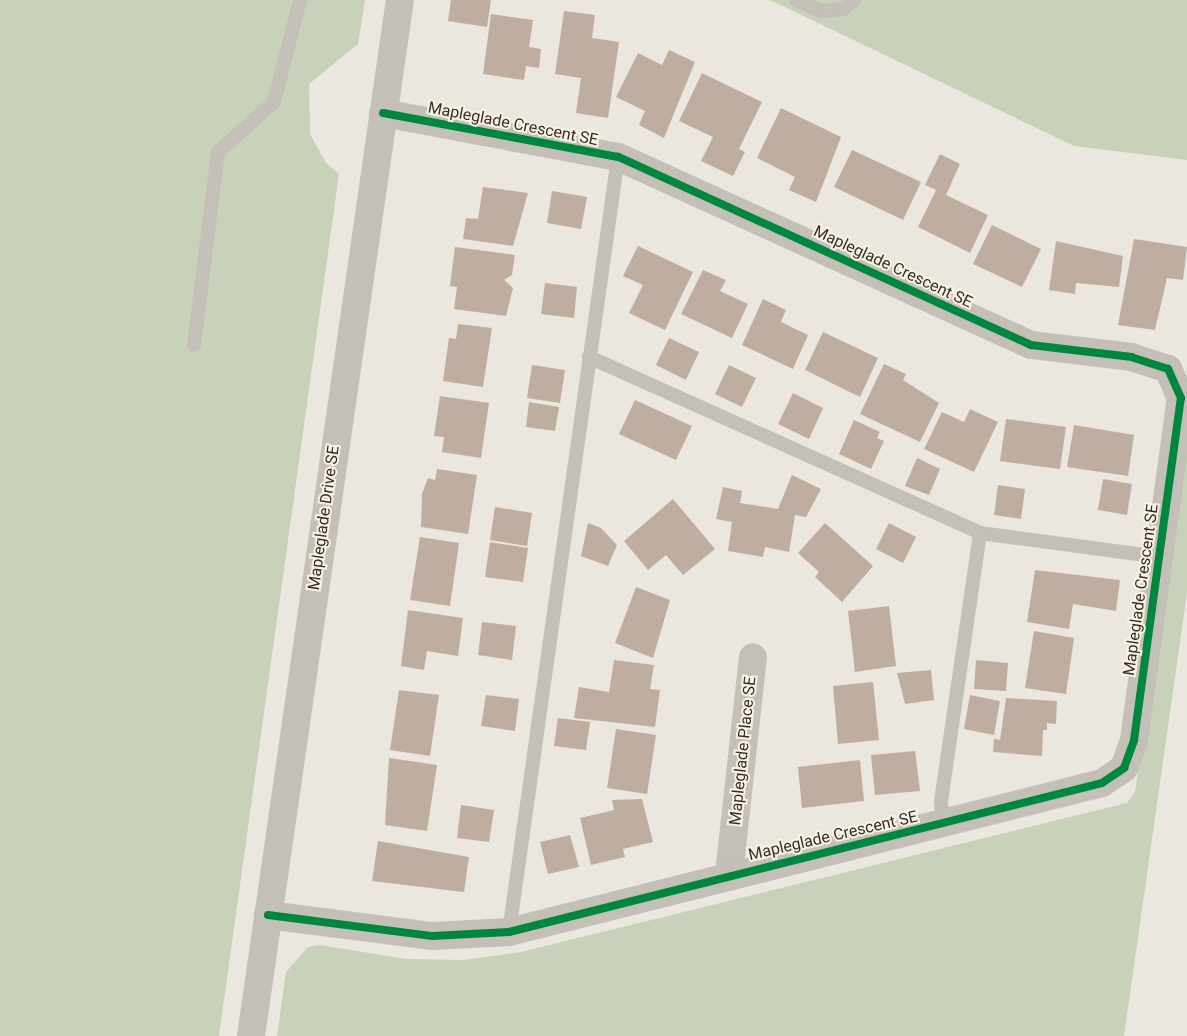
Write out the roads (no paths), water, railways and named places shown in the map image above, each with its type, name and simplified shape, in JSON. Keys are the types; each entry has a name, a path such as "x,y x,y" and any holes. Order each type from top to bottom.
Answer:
{"street":[{"name":"Mapleglade Drive SE","path":"251,1036 382,113 400,0"},
{"name":"Mapleglade Crescent SE","path":"268,915 433,936 509,932 729,874 943,825 1102,783 1124,768 1134,740 1181,398 1168,369 1132,357 1031,345 618,158 382,113"},
{"name":"Mapleglade Place SE","path":"729,874 754,657"}],"lane":[{"path":"194,345 218,152 274,102 300,0"},
{"path":"796,0 821,11 843,8 854,0"},
{"path":"509,932 618,158"},
{"path":"589,356 980,533 1159,557"},
{"path":"943,825 941,800 980,533"}]}
